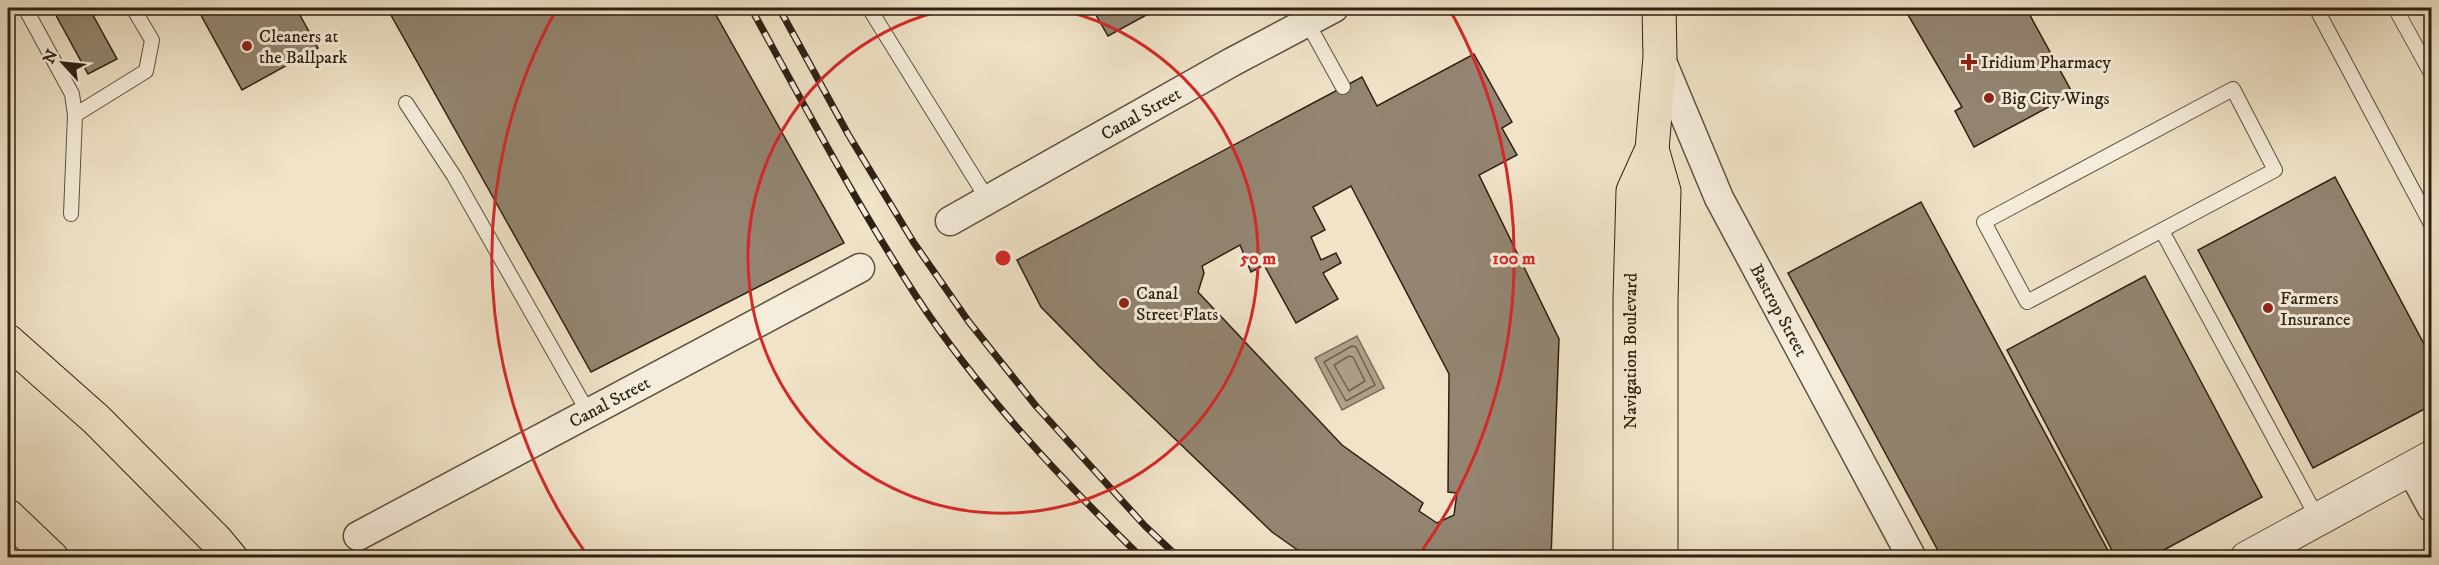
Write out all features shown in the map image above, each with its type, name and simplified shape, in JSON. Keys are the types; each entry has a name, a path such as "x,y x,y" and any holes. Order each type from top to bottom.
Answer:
{"main road":[{"name":"Navigation Boulevard","path":"1630,558 1630,299 1633,190 1652,149 1660,57 1659,8"},
{"name":"Navigation Boulevard","path":"1652,149 1664,191 1661,299 1661,558"},
{"path":"8,341 97,420 231,558"},
{"path":"8,516 52,558"}],"street":[{"name":"Canal Street","path":"950,221 1320,13"},
{"name":"Bastrop Street","path":"1660,57 1719,198 1912,558"},
{"name":"Canal Street","path":"358,536 860,268"},
{"path":"2247,558 2421,463 2432,508"}],"lane":[{"path":"25,8 72,94 75,115 70,214"},
{"path":"75,115 146,71 152,40 133,8"},
{"path":"869,8 988,200"},
{"path":"2316,8 2432,226"},
{"path":"2395,8 2432,75"},
{"path":"1320,13 1343,87"},
{"path":"2233,89 2275,170 2162,231 2027,302 1984,222 2233,89"},
{"path":"406,103 454,176 588,412"},
{"path":"2162,231 2318,519"}],"water":[{"path":"1357,336 1384,388 1342,410 1315,358"}],"building":[{"path":"52,8 89,8 117,59 88,74"},
{"path":"197,8 296,8 318,48 242,90"},
{"path":"387,8 712,8 844,243 591,372"},
{"path":"1092,8 1159,8 1108,36"},
{"path":"1904,8 2026,8 2073,94 1974,147 1955,111 1962,107"},
{"name":"Canal Street Flats","path":"1474,54 1512,122 1502,128 1517,155 1479,175 1559,339 1551,558 1309,558 1272,532 1100,367 1041,307 1017,260 1362,77 1377,106","holes":["1351,186 1449,374 1448,492 1457,493 1454,515 1437,523 1419,511 1423,503 1342,445 1198,292 1204,273 1202,266 1240,245 1251,272 1264,265 1296,323 1338,299 1323,273 1341,263 1336,253 1321,260 1311,237 1325,230 1313,207"]},
{"path":"2335,177 2432,359 2432,405 2313,468 2198,250"},
{"path":"1921,202 2112,558 1942,558 1788,273"},
{"path":"2145,276 2262,497 2149,558 2116,558 2007,350"}],"railway":[{"path":"751,8 872,225 940,332 1022,433 1142,558"},
{"path":"779,8 848,134 914,243 969,322 1036,406 1145,526 1179,558"}],"place":[{"name":"Cleaners at the Ballpark","path":"247,46"},
{"name":"Iridium Pharmacy","path":"1969,62"},
{"name":"Big City Wings","path":"1989,98"},
{"name":"Canal Street Flats","path":"1124,303"},
{"name":"Farmers Insurance","path":"2268,308"}]}
